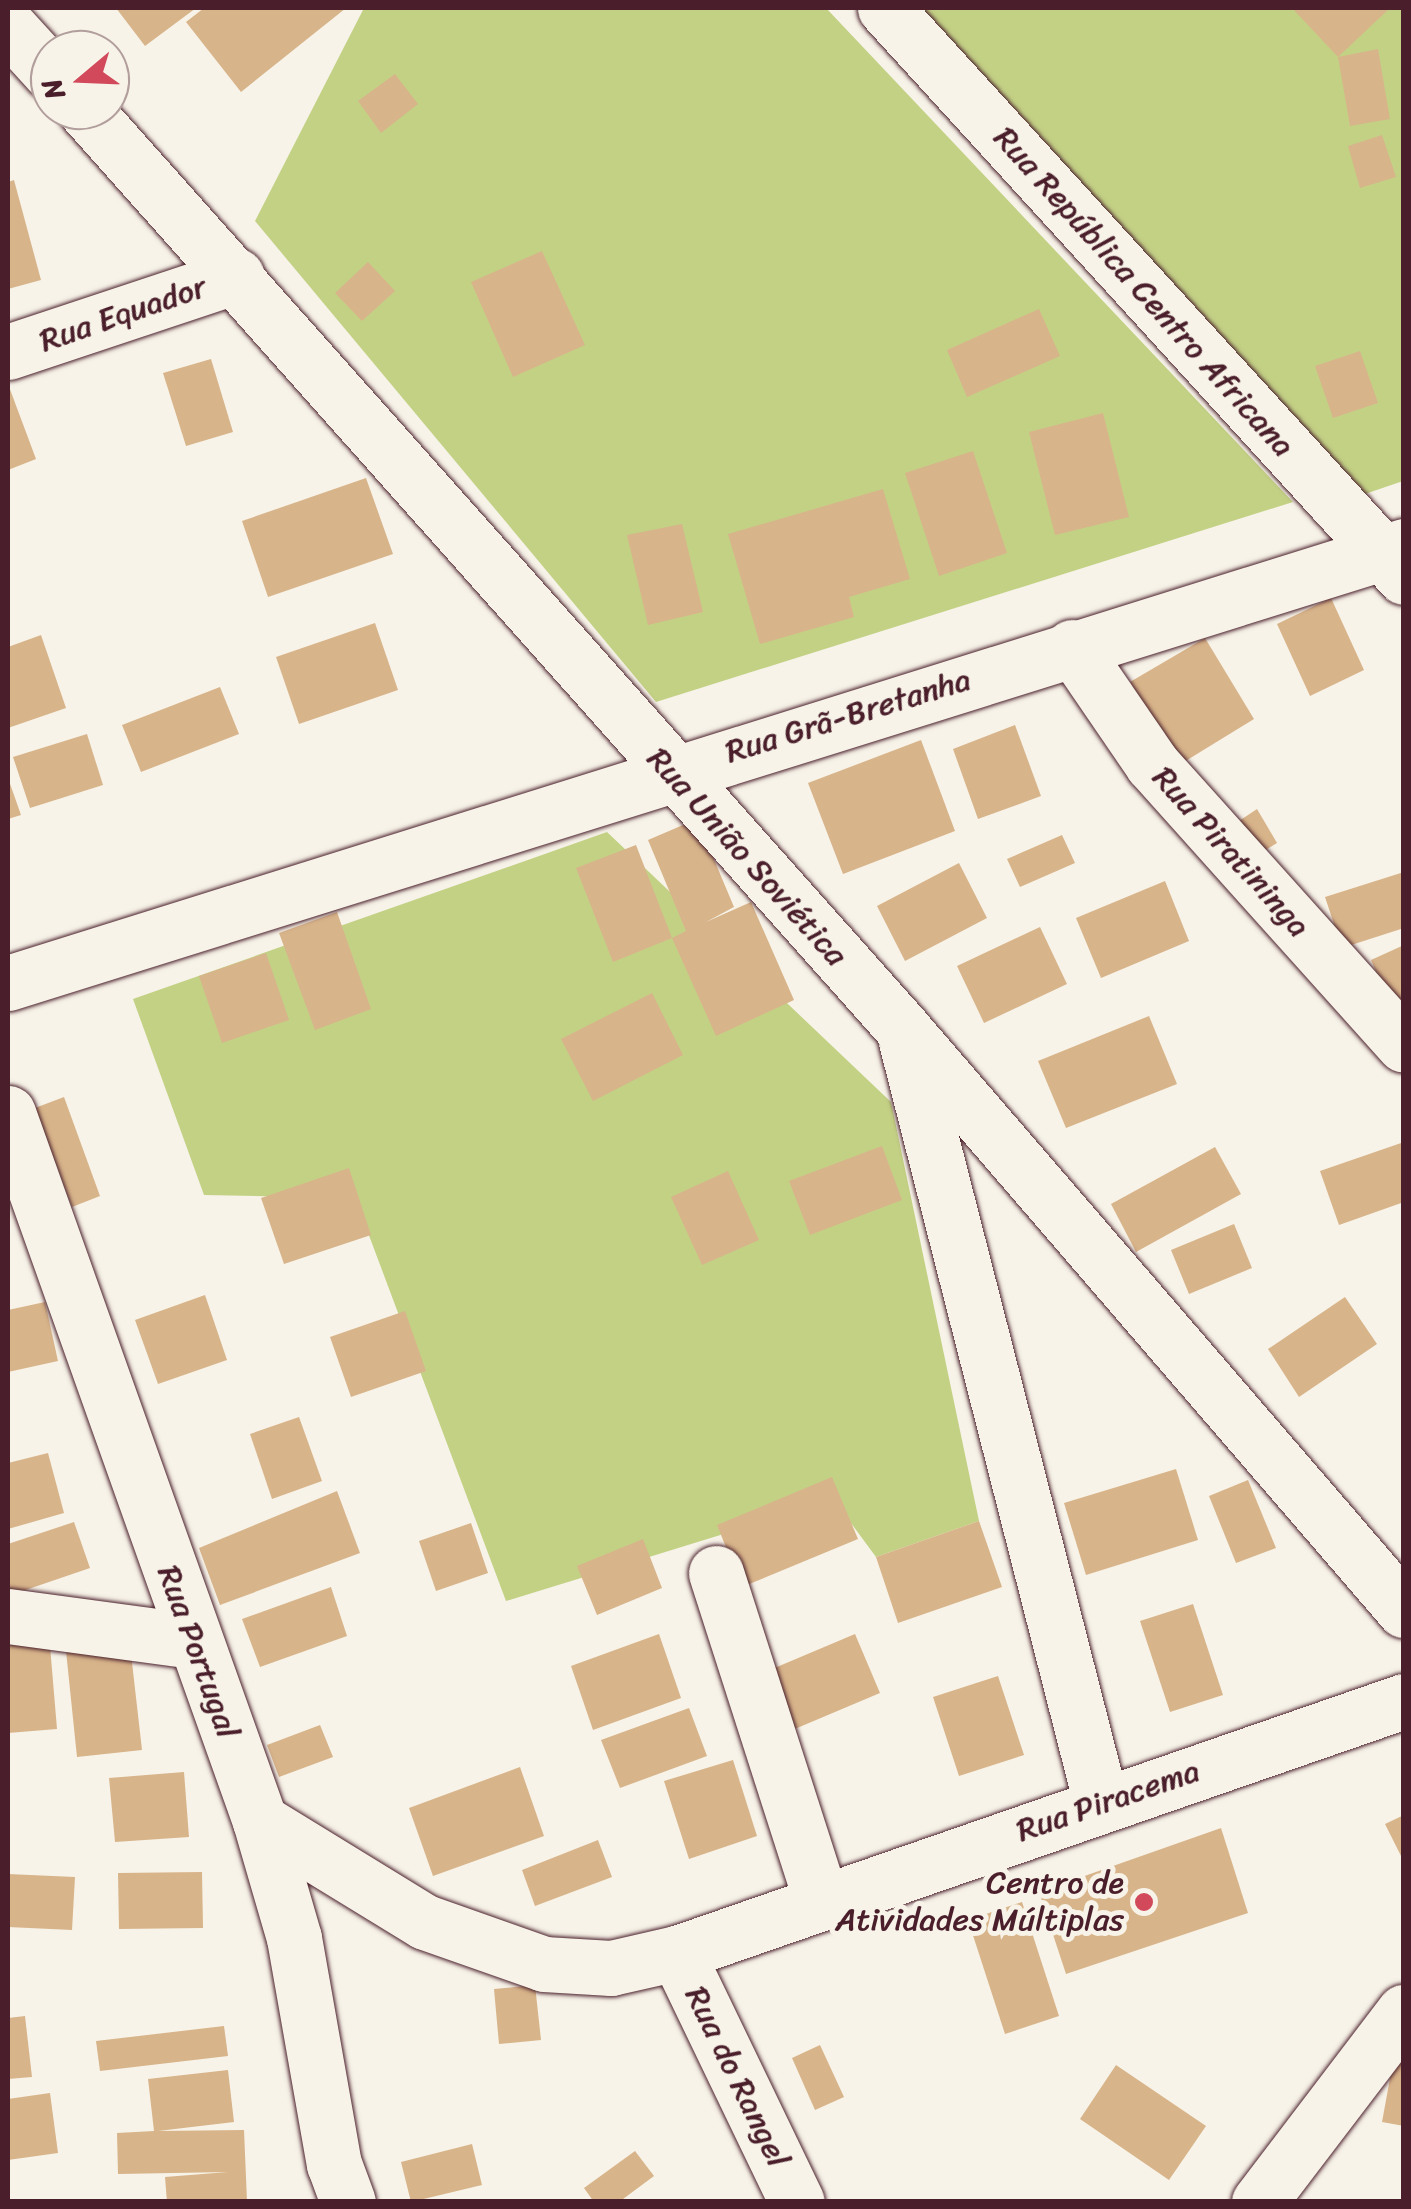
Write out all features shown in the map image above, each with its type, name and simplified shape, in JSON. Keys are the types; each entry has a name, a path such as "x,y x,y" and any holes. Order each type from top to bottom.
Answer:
{"street":[{"name":"Rua República Centro Africana","path":"885,8 1396,558"},
{"path":"8,26 30,50"},
{"name":"Rua União Soviética","path":"103,130 238,276 669,772 904,1030 1404,1610"},
{"name":"Rua Equador","path":"8,352 238,276"},
{"name":"Rua Grã-Bretanha","path":"8,982 1072,647 1396,558"},
{"name":"Rua Piratininga","path":"1072,647 1152,764 1404,1045"},
{"path":"904,1030 1101,1803"},
{"name":"Rua Portugal","path":"8,1113 193,1641 260,1820 294,1938 334,2164 348,2202"},
{"path":"716,1573 821,1901"},
{"path":"8,1616 193,1641"},
{"name":"Rua Piracema","path":"260,1820 365,1890 491,1948 544,1964 611,1968 676,1954 1101,1803 1404,1701"},
{"name":"Rua do Rangel","path":"676,1954 797,2202"},
{"path":"1259,2202 1404,2012"}],"green space":[{"path":"364,8 826,8 1293,502 656,702 255,221"},
{"path":"922,8 1403,8 1403,481 1365,494"},
{"path":"607,832 891,1102 979,1521 876,1557 834,1500 506,1601 355,1198 204,1195 133,999"}],"building":[{"path":"116,8 196,8 145,46"},
{"path":"204,8 346,8 241,92 186,22"},
{"path":"1292,8 1390,8 1338,57"},
{"path":"1378,49 1390,119 1350,126 1338,57"},
{"path":"395,74 418,104 381,133 358,101"},
{"path":"1382,135 1396,177 1360,188 1348,146"},
{"path":"14,180 41,280 8,289 8,182"},
{"path":"542,251 585,345 513,377 471,282"},
{"path":"368,262 395,291 362,321 335,293"},
{"path":"1039,309 1060,356 967,397 947,350"},
{"path":"1360,351 1378,403 1333,418 1315,366"},
{"path":"211,359 233,432 186,446 163,373"},
{"path":"8,384 36,459 8,470"},
{"path":"1103,413 1129,517 1055,535 1029,432"},
{"path":"973,451 1007,553 939,576 905,473"},
{"path":"366,478 393,554 268,597 242,521"},
{"path":"883,489 910,579 849,597 854,617 760,644 728,534"},
{"path":"682,524 703,612 648,625 627,535"},
{"path":"1331,598 1364,670 1310,696 1277,624"},
{"path":"375,623 398,690 299,724 276,657"},
{"path":"41,635 66,708 8,728 8,647"},
{"path":"1205,638 1254,719 1179,765 1130,682"},
{"path":"220,687 239,734 141,772 122,725"},
{"path":"1015,725 1041,796 978,819 953,749"},
{"path":"87,734 103,785 30,808 13,757"},
{"path":"921,740 955,831 843,874 808,783"},
{"path":"8,778 21,815 8,819"},
{"path":"1257,809 1277,843 1256,856 1236,823"},
{"path":"697,819 734,907 706,922 751,902 794,1000 716,1036 672,938 686,931 648,840"},
{"path":"1062,835 1075,863 1020,887 1007,859"},
{"path":"636,845 672,938 613,962 576,868"},
{"path":"959,863 987,918 905,961 877,906"},
{"path":"1404,872 1404,928 1342,948 1325,897"},
{"path":"1165,881 1189,941 1101,978 1076,918"},
{"path":"337,912 371,1009 315,1030 279,933"},
{"path":"1040,927 1067,984 984,1023 957,966"},
{"path":"1404,945 1404,998 1390,1004 1371,960"},
{"path":"266,953 289,1020 222,1043 199,976"},
{"path":"652,993 683,1055 593,1101 561,1039"},
{"path":"1149,1016 1177,1084 1066,1128 1038,1061"},
{"path":"64,1097 100,1196 72,1207 35,1108"},
{"path":"1404,1142 1404,1202 1339,1225 1320,1171"},
{"path":"882,1146 902,1200 810,1235 789,1181"},
{"path":"1215,1147 1241,1194 1136,1252 1111,1204"},
{"path":"349,1168 371,1235 284,1264 261,1198"},
{"path":"728,1171 759,1240 702,1265 671,1197"},
{"path":"1234,1224 1252,1268 1189,1294 1171,1250"},
{"path":"205,1295 227,1360 158,1384 135,1320"},
{"path":"1345,1297 1377,1344 1299,1397 1268,1349"},
{"path":"45,1302 58,1361 8,1372 8,1310"},
{"path":"405,1311 426,1371 351,1397 330,1337"},
{"path":"299,1417 322,1481 272,1499 250,1434"},
{"path":"48,1453 64,1513 8,1529 8,1463"},
{"path":"1176,1469 1198,1540 1086,1575 1064,1503"},
{"path":"832,1477 858,1539 742,1587 717,1525"},
{"path":"1248,1480 1276,1548 1236,1563 1209,1496"},
{"path":"337,1491 360,1553 220,1605 199,1548"},
{"path":"979,1521 1002,1587 898,1623 876,1557"},
{"path":"74,1522 90,1568 8,1596 8,1544"},
{"path":"471,1523 488,1573 436,1591 419,1541"},
{"path":"643,1539 662,1588 597,1615 577,1566"},
{"path":"331,1587 347,1636 260,1667 242,1619"},
{"path":"1193,1604 1223,1695 1170,1712 1140,1621"},
{"path":"49,1634 57,1729 8,1733 8,1638"},
{"path":"659,1634 681,1698 593,1730 571,1666"},
{"path":"855,1634 880,1693 790,1731 765,1672"},
{"path":"130,1645 142,1750 77,1757 66,1651"},
{"path":"998,1676 1024,1755 959,1776 933,1697"},
{"path":"689,1708 707,1756 620,1788 601,1740"},
{"path":"320,1725 333,1757 279,1777 267,1745"},
{"path":"733,1760 757,1836 689,1859 664,1781"},
{"path":"520,1767 544,1836 433,1876 409,1808"},
{"path":"184,1772 189,1837 115,1842 109,1778"},
{"path":"1404,1815 1404,1862 1385,1824"},
{"name":"Centro de Atividades Múltiplas","path":"1221,1828 1248,1913 1066,1974 1039,1892"},
{"path":"598,1840 612,1877 535,1906 522,1870"},
{"path":"202,1872 203,1928 119,1929 118,1873"},
{"path":"8,1874 75,1877 72,1930 8,1927"},
{"path":"1022,1902 1059,2016 1005,2034 968,1920"},
{"path":"535,1985 541,2040 499,2044 494,1989"},
{"path":"25,2016 32,2077 8,2079 8,2018"},
{"path":"224,2026 228,2056 100,2071 96,2041"},
{"path":"820,2045 844,2097 815,2110 792,2058"},
{"path":"1393,2062 1404,2064 1404,2126 1382,2122"},
{"path":"1116,2065 1206,2126 1169,2180 1080,2119"},
{"path":"228,2070 234,2122 158,2131 244,2130 247,2201 167,2202 165,2177 228,2172 118,2174 117,2133 154,2131 148,2079"},
{"path":"50,2093 58,2153 8,2160 8,2099"},
{"path":"472,2144 482,2185 411,2202 401,2162"},
{"path":"635,2151 654,2176 619,2202 594,2202 584,2188"}],"place":[{"name":"Centro de Atividades Múltiplas","path":"1144,1902"}]}
